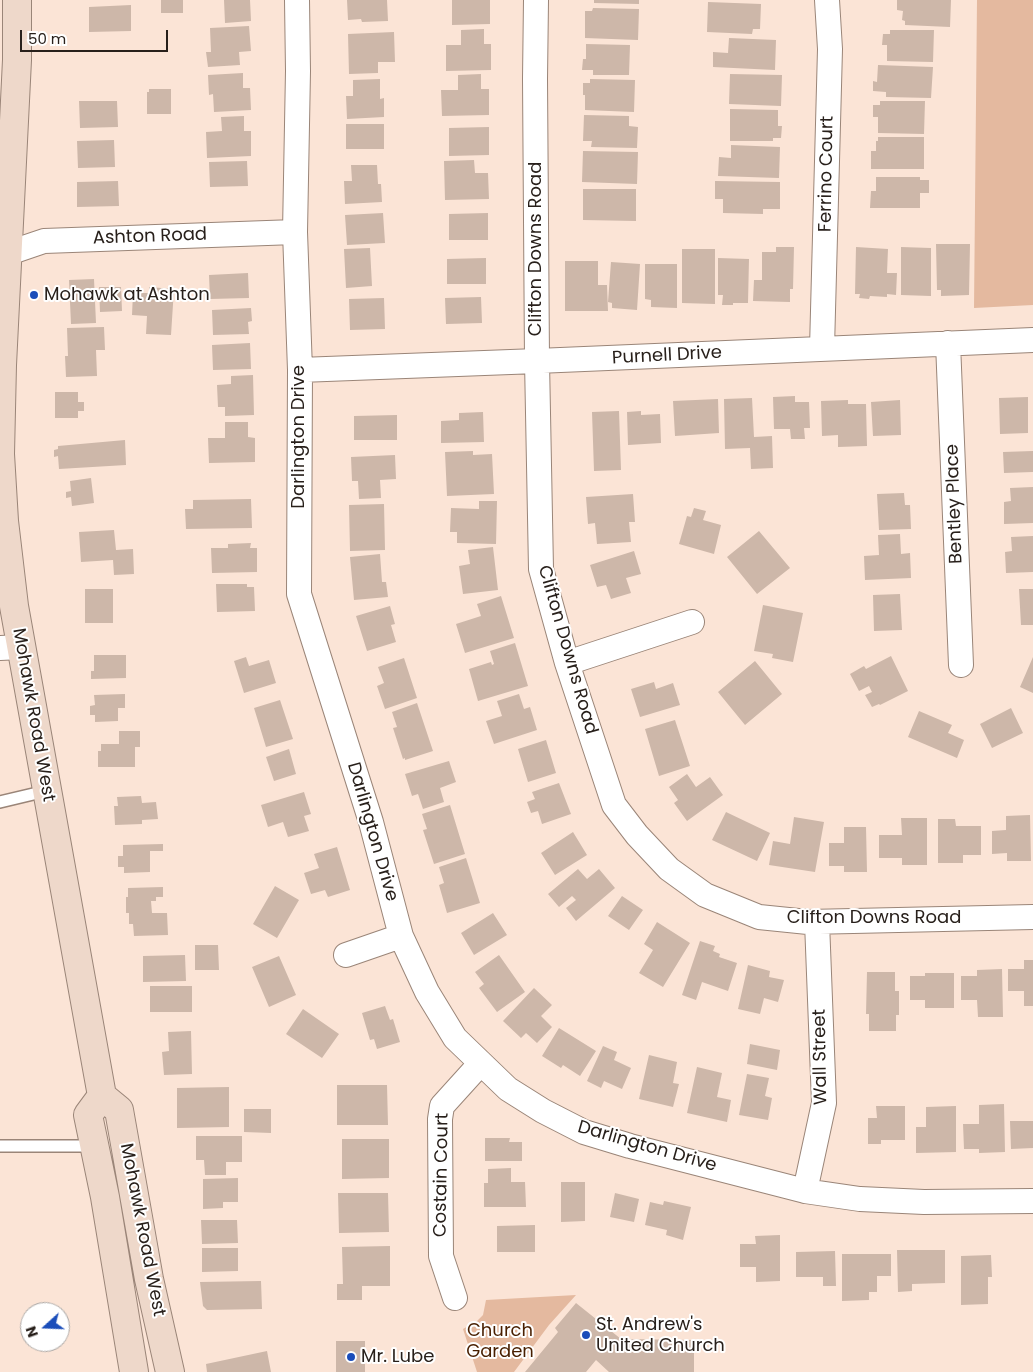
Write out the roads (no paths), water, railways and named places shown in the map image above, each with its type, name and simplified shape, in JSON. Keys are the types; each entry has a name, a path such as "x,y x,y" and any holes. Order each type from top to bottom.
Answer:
{"main road":[{"name":"Mohawk Road West","path":"16,0 17,60 4,255 1,469 5,531 14,606 10,648 46,791 102,1096 119,1110 149,1279 170,1372"},
{"name":"Mohawk Road West","path":"102,1096 88,1115 105,1198 134,1372"},
{"path":"94,1146 103,1152 116,1180 149,1279"}],"street":[{"name":"Darlington Drive","path":"297,0 298,71 295,232 300,370 299,594 371,822 401,936 427,992 455,1038 508,1089 543,1111 584,1132 630,1146 805,1191 860,1199 924,1202 1033,1200"},
{"name":"Clifton Downs Road","path":"536,0 537,361 541,569 567,662 614,805 637,835 669,868 705,895 759,917 817,922 1033,916"},
{"name":"Ferrino Court","path":"822,348 830,49 827,0"},
{"name":"Ashton Road","path":"4,255 44,242 295,232"},
{"name":"Purnell Drive","path":"300,370 1033,340"},
{"name":"Bentley Place","path":"948,343 961,665"},
{"path":"567,662 692,622"},
{"name":"Wall Street","path":"805,1191 824,1103 817,922"},
{"path":"346,954 401,936"},
{"name":"Costain Court","path":"455,1298 441,1256 440,1119 442,1106 480,1064"}],"lane":[{"path":"0,802 46,791"},
{"path":"0,1146 94,1146"}],"place":[{"name":"Mohawk at Ashton","path":"34,295"},
{"name":"St. Andrew's United Church","path":"586,1335"},
{"name":"Mr. Lube","path":"351,1357"}],"park label":[{"name":"Church Garden","path":"500,1341"}]}
